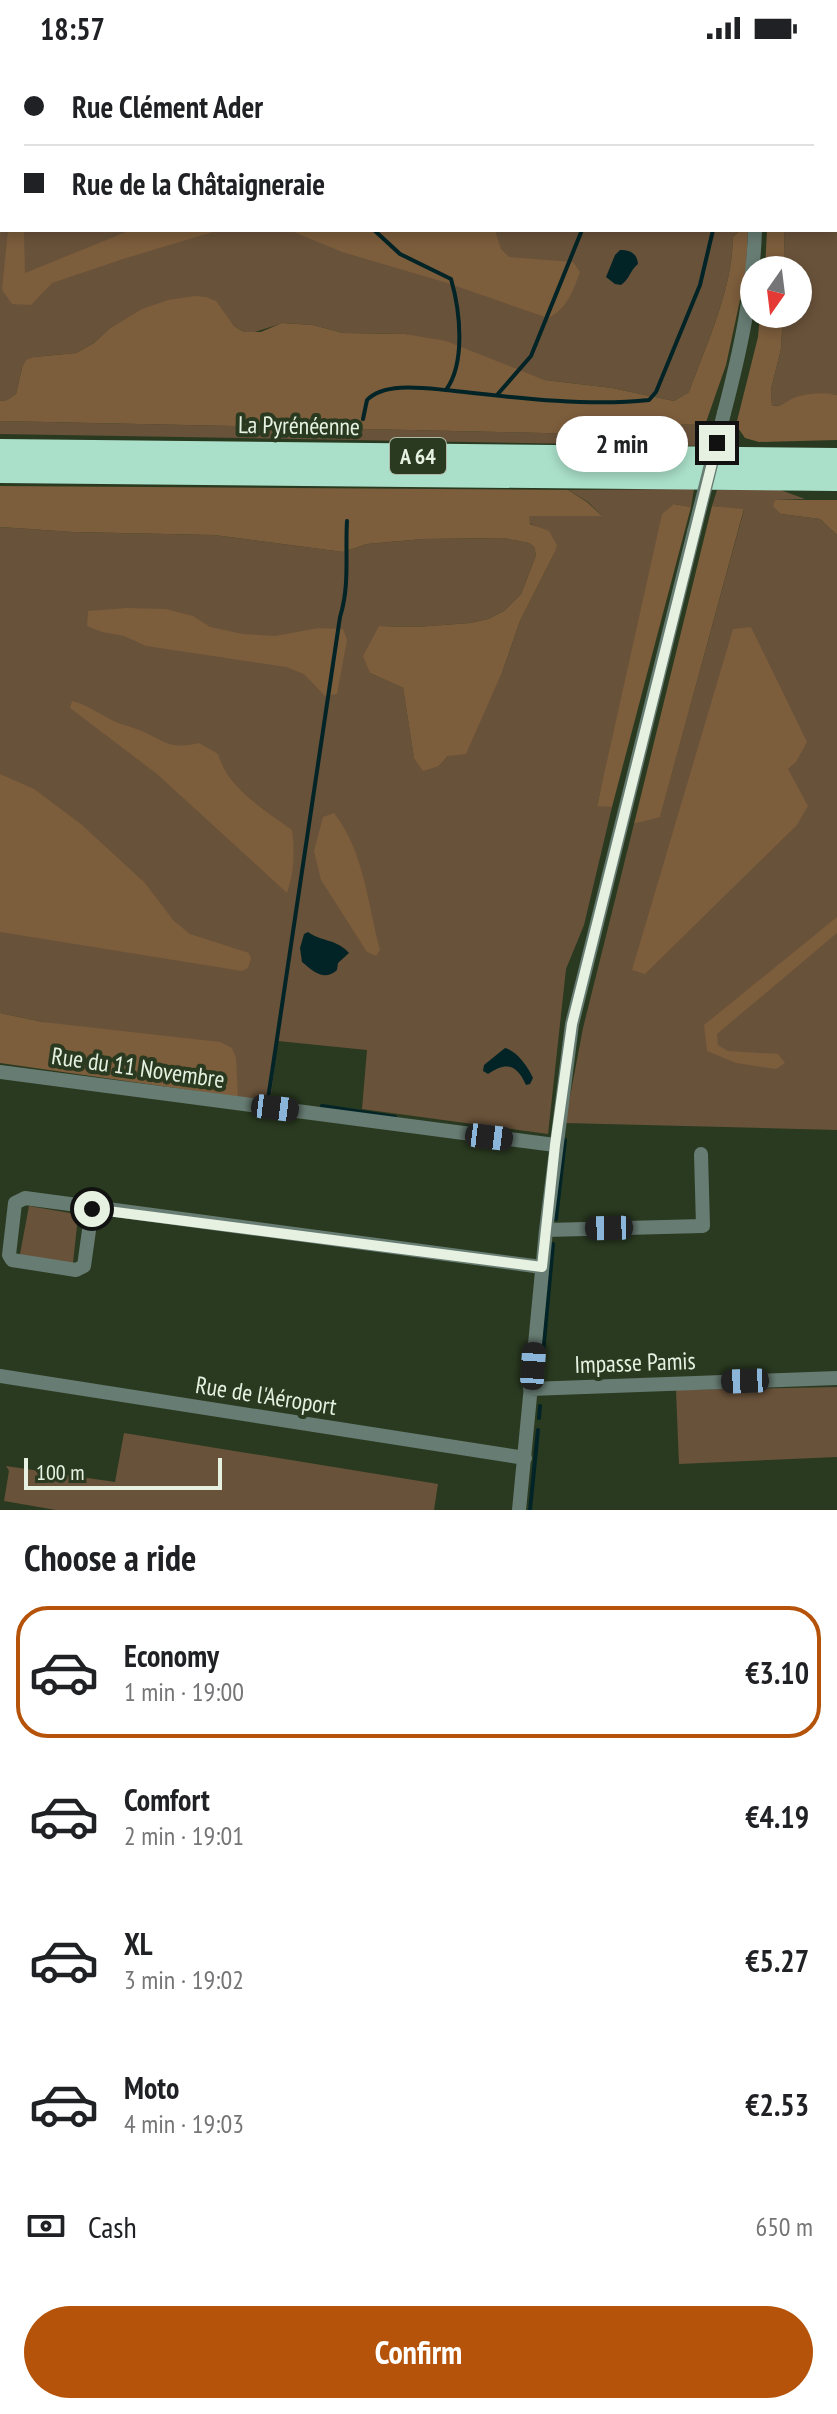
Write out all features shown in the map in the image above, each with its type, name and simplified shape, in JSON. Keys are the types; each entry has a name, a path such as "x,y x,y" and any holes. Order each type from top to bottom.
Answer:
{"highway":[{"name":"La Pyrénéenne","path":"0,451 837,460"},
{"name":"La Pyrénéenne","path":"0,471 837,479"}],"street":[{"path":"519,1510 555,1145 572,1024 744,333 755,232"},
{"name":"Rue du 11 Novembre","path":"0,1072 555,1145"},
{"path":"546,1230 703,1226 701,1154"},
{"path":"92,1209 84,1266 76,1270 12,1260 9,1255 15,1203 25,1198 542,1267"},
{"name":"Rue de l'Aéroport","path":"0,1376 525,1458"},
{"name":"Impasse Pamis","path":"530,1389 837,1378"}],"shaded area":[{"path":"0,232 738,232 733,237 728,277 711,335 689,392 674,401 612,388 545,380 405,334 343,333 313,325 283,323 252,333 244,332 228,319 109,329 94,343 76,353 34,357 22,368 16,394 0,401"},
{"path":"8,232 24,232 25,273 126,232 213,232 52,283 31,305 12,304 2,290"},
{"path":"294,232 496,232 501,249 509,257 573,262 580,272 565,304 548,318 444,282 342,252"},
{"path":"738,232 748,232 747,256 740,256 740,300 726,365 705,425 654,424 634,432 592,434 0,421 0,401 16,394 26,360 76,353 142,309 168,300 195,296 216,301 234,326 244,332 261,332 282,323 313,325 343,333 405,334 446,341 545,380 612,388 674,401 689,392 711,335 732,257 733,237"},
{"path":"767,232 784,232 785,256 766,256"},
{"path":"784,232 837,232 837,395 821,395 772,406 771,389 781,349 782,328 812,328 812,256 785,256"},
{"path":"759,328 782,328 781,349 771,389 772,406 806,395 837,395 837,440 759,442 745,438 736,425"},
{"path":"0,421 592,434 634,432 654,424 705,425 706,446 0,434"},
{"path":"0,486 568,490 602,516 529,516 530,524 549,531 557,545 555,552 520,621 503,670 466,754 448,756 439,766 423,771 414,758 403,688 370,673 363,656 379,626 470,623 504,611 521,594 536,555 529,543 503,538 423,539 367,544 343,552 214,535 0,527"},
{"path":"694,489 691,507 674,504 597,805 612,807 584,925 566,969 548,1134 362,1109 367,1050 278,1041 270,1102 238,1097 43,1022 0,1013 0,527 214,535 343,552 367,544 423,539 503,538 529,543 536,555 521,594 504,611 470,623 379,626 370,673 403,688 414,757 439,766 503,670 520,621 555,552 538,528 528,522 528,515 601,515 588,502 568,490"},
{"path":"778,489 805,499 775,500 781,514 820,519 837,535 837,1130 565,1123 583,1028 634,824 660,816 744,510 712,506 717,490"},
{"path":"775,500 837,500 837,535 820,519 781,514 773,506"},
{"path":"674,504 691,507 612,807 597,806 662,514"},
{"path":"712,506 744,509 660,817 634,824"},
{"path":"166,609 193,616 210,627 243,634 275,636 319,628 343,629 347,640 337,694 325,696 304,674 286,667 146,646 124,636 87,626 88,611"},
{"path":"751,627 807,742 796,762 788,769 808,806 797,825 645,974 632,970 733,629"},
{"path":"72,701 166,743 183,746 199,743 218,754 230,778 239,788 292,830 293,862 287,893 157,774 70,708"},
{"path":"0,774 34,789 82,825 145,883 173,920 190,934 249,953 248,968 242,971 0,932"},
{"path":"334,813 359,861 380,950 376,956 367,952 321,880 314,851 323,817"},
{"path":"837,917 837,933 717,1034 718,1045 728,1051 778,1054 785,1063 776,1069 736,1063 707,1051 704,1025"},
{"path":"0,1013 43,1022 220,1042 232,1048 236,1058 238,1097 0,1063"},
{"path":"29,1206 78,1216 73,1263 23,1257 20,1254"},
{"path":"837,1387 837,1457 679,1464 676,1390"},
{"path":"124,1433 438,1484 434,1510 56,1510 4,1501 9,1471 6,1466 115,1482"}],"water":[{"path":"620,250 632,253 638,264 621,285 606,277"},
{"path":"308,932 340,945 349,953 338,963 337,970 323,975 302,962 300,948 304,934"},
{"path":"505,1048 514,1052 525,1064 533,1078 530,1084 526,1085 511,1067 501,1067 488,1074 483,1071 484,1065"}],"waterway":[{"path":"363,419 367,400 374,394 394,388 446,390 459,351 459,321 451,279 400,254 376,232"},
{"path":"497,395 531,356 581,232"},
{"path":"446,390 574,402 649,400 656,392 700,285 713,232"},
{"path":"268,1099 345,593 347,521"},
{"path":"322,1106 395,1117"},
{"path":"556,1219 565,1140"},
{"path":"542,1364 553,1244"},
{"path":"539,1418 540,1406"},
{"path":"530,1510 538,1430"}],"route":[{"path":"92,1209 542,1267 572,1024 717,443"}]}
